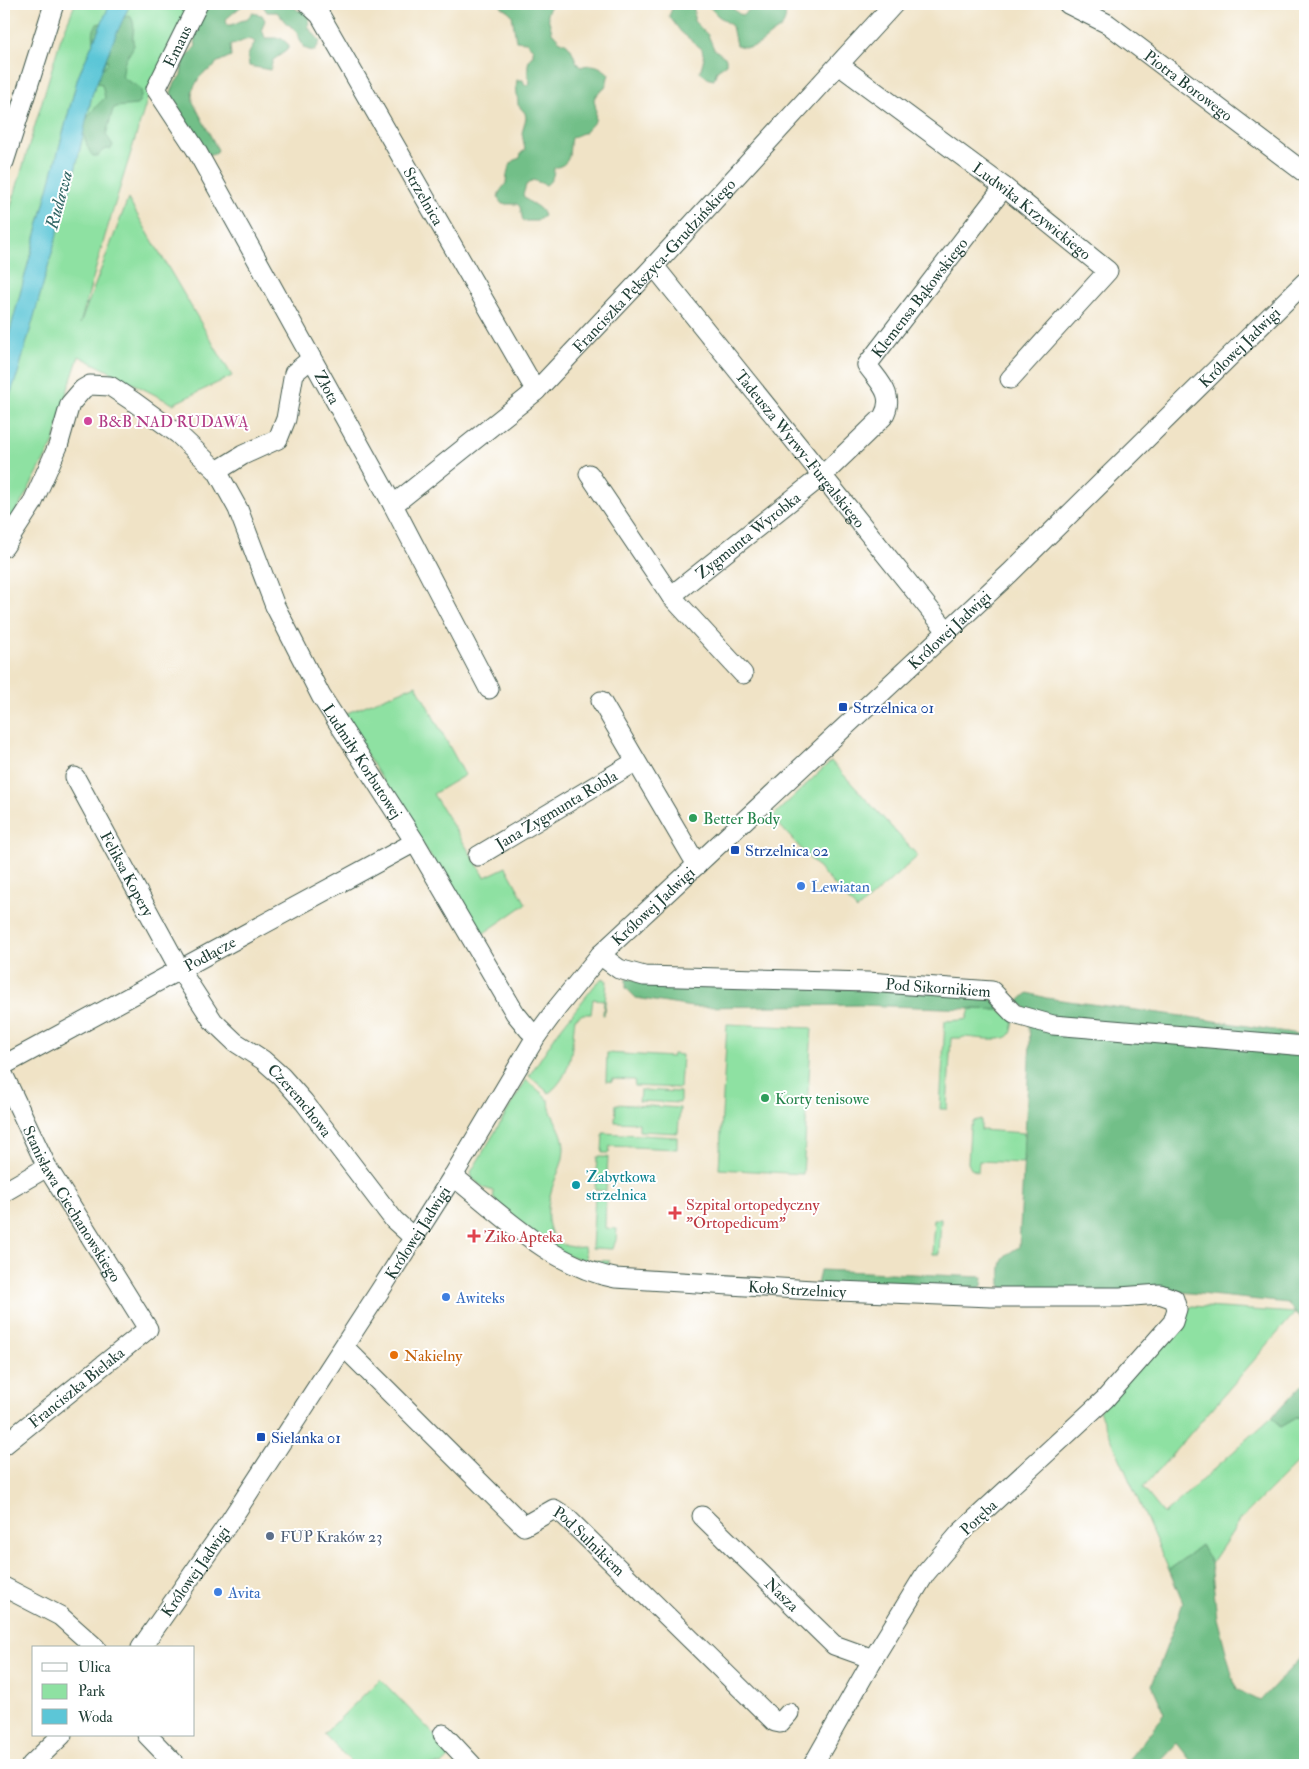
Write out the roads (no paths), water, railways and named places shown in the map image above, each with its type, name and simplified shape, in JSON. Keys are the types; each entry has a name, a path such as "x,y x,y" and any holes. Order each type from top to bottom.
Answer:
{"street":[{"path":"4,162 54,4"},
{"name":"Emaus","path":"156,89 198,4"},
{"name":"Strzelnica","path":"308,4 320,15 536,391"},
{"name":"Franciszka Pększyca-Grudzińskiego","path":"394,505 536,391 840,65 894,4"},
{"name":"Piotra Borowego","path":"1068,4 1108,24 1305,173"},
{"name":"Ludwika Krzywickiego","path":"840,65 1004,187 1108,271 1010,378"},
{"name":"Złota","path":"156,89 195,148 394,505 489,689"},
{"name":"Klemensa Bąkowskiego","path":"824,475 887,412 889,406 887,394 867,365 1004,187"},
{"name":"Tadeusza Wyrwy-Furgalskiego","path":"654,266 824,475 947,631"},
{"name":"Królowej Jadwigi","path":"142,1646 200,1566 344,1347 453,1176 537,1035 600,955 1059,525 1305,282"},
{"path":"217,471 278,439 286,419 294,373 311,359"},
{"name":"Ludmiły Korbutowej","path":"4,547 32,504 58,446 70,404 90,385 110,386 178,434 217,471 238,509 275,606 321,696 415,842 515,1013 529,1030 537,1035"},
{"path":"588,474 670,596 743,674"},
{"name":"Zygmunta Wyrobka","path":"670,596 824,475"},
{"name":"Jana Zygmunta Robla","path":"601,701 697,865"},
{"name":"Jana Zygmunta Robla","path":"478,856 636,762"},
{"name":"Feliksa Kopery","path":"75,777 180,970"},
{"name":"Podłącze","path":"4,1065 415,842"},
{"name":"Pod Sikornikiem","path":"600,955 619,969 644,976 868,982 992,991 1014,1014 1053,1025 1305,1046"},
{"name":"Czeremchowa","path":"180,970 213,1021 235,1042 263,1060 281,1076 304,1102 394,1220 414,1238"},
{"name":"Stanisława Ciechanowskiego","path":"4,1076 47,1167 148,1329"},
{"path":"4,1192 47,1167"},
{"name":"Koło Strzelnicy","path":"453,1176 536,1242 558,1256 594,1274 615,1278 813,1290 991,1297 1120,1297 1160,1294 1174,1299"},
{"name":"Poręba","path":"813,1765 873,1659 925,1574 960,1534 1105,1399 1173,1322 1178,1309 1174,1299"},
{"name":"Franciszka Bielaka","path":"4,1445 148,1329"},
{"name":"Pod Sulnikiem","path":"344,1347 524,1526 554,1509 565,1516 775,1722 780,1723 789,1713"},
{"name":"Nasza","path":"702,1516 834,1645 873,1659"},
{"path":"4,1587 60,1616 94,1646"},
{"path":"443,1734 472,1765"},
{"path":"30,1765 61,1736"},
{"path":"148,1736 176,1765"}],"water":[{"name":"Rudawa","path":"110,4 130,4 92,95 75,171 18,373 4,411 4,354 78,77"}],"place":[{"name":"B&B NAD RUDAWĄ","path":"88,421"},
{"name":"Strzelnica 01","path":"843,707"},
{"name":"Better Body","path":"693,818"},
{"name":"Strzelnica 02","path":"735,850"},
{"name":"Lewiatan","path":"801,886"},
{"name":"Korty tenisowe","path":"765,1098"},
{"name":"Zabytkowa strzelnica","path":"576,1185"},
{"name":"Szpital ortopedyczny \"Ortopedicum\"","path":"675,1213"},
{"name":"Ziko Apteka","path":"474,1236"},
{"name":"Awiteks","path":"446,1297"},
{"name":"Nakielny","path":"394,1355"},
{"name":"Sielanka 01","path":"261,1437"},
{"name":"FUP Kraków 23","path":"270,1536"},
{"name":"Avita","path":"218,1592"}]}
